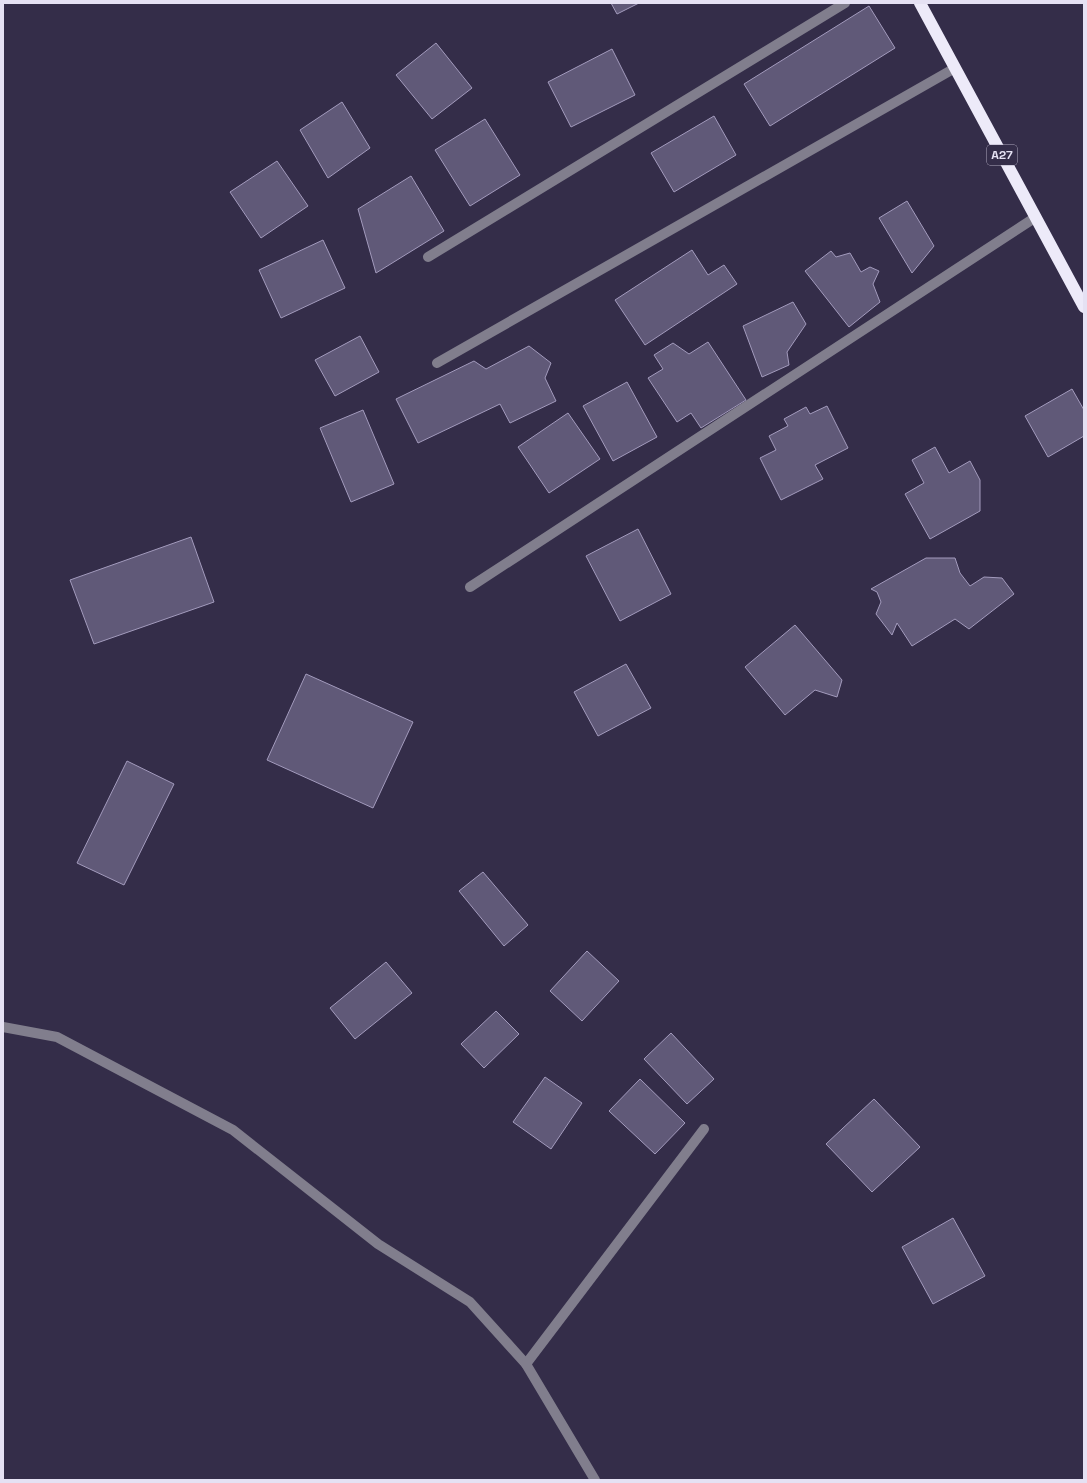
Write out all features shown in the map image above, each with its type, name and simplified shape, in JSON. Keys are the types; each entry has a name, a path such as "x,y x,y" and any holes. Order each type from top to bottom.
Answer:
{"highway":[{"name":"A27","path":"920,3 1084,307"}],"street":[{"path":"428,257 845,3"},
{"path":"437,363 955,68"},
{"path":"470,587 1036,217"},
{"path":"3,1027 57,1037 233,1130 378,1244 470,1302 526,1364 595,1480"},
{"path":"526,1364 704,1129"}],"building":[{"path":"611,3 639,3 617,14"},
{"path":"869,6 895,48 770,126 744,84"},
{"path":"436,43 472,88 432,119 396,75"},
{"path":"612,49 635,95 571,127 548,82"},
{"path":"342,102 370,148 328,178 300,130"},
{"path":"714,116 736,155 674,192 651,153"},
{"path":"485,119 520,175 470,206 435,150"},
{"path":"277,161 308,206 261,238 230,192"},
{"path":"411,176 444,231 376,273 358,209"},
{"path":"907,201 934,246 912,273 879,218"},
{"path":"323,240 345,288 281,318 259,270"},
{"path":"692,250 708,275 724,265 737,284 645,345 615,300"},
{"path":"831,251 836,257 850,253 861,272 870,267 879,271 873,284 880,302 849,327 805,271"},
{"path":"793,302 806,324 787,352 789,365 762,377 743,326"},
{"path":"360,336 379,372 335,396 315,360"},
{"path":"708,342 746,400 701,428 691,413 677,422 648,378 663,369 654,355 673,343 689,354"},
{"path":"529,346 551,363 545,378 556,401 510,423 500,404 418,443 396,399 474,361 486,369"},
{"path":"627,382 657,437 613,461 583,406"},
{"path":"1072,389 1084,410 1084,436 1048,457 1025,416"},
{"path":"827,406 848,448 815,465 823,479 781,500 760,458 776,450 769,436 788,426 784,419 806,407 810,414"},
{"path":"363,410 394,484 351,502 320,428"},
{"path":"568,413 600,459 549,493 518,447"},
{"path":"935,447 949,473 970,461 980,480 980,511 930,539 905,494 924,483 912,460"},
{"path":"638,529 671,594 620,621 586,556"},
{"path":"191,537 214,602 94,644 70,580"},
{"path":"926,558 955,558 960,573 970,586 984,577 1002,578 1014,594 969,629 955,619 912,646 897,623 892,635 876,614 881,602 877,592 871,589"},
{"path":"795,625 842,680 837,697 815,690 785,715 745,667"},
{"path":"626,664 651,708 598,736 574,692"},
{"path":"306,674 413,722 373,808 267,760"},
{"path":"127,761 174,784 124,885 77,863"},
{"path":"483,872 528,925 504,946 459,891"},
{"path":"587,951 619,981 582,1021 550,991"},
{"path":"386,962 412,993 355,1039 330,1008"},
{"path":"496,1011 519,1034 484,1068 461,1044"},
{"path":"671,1033 714,1079 687,1104 644,1059"},
{"path":"545,1077 582,1103 551,1149 513,1122"},
{"path":"640,1079 685,1123 655,1154 609,1111"},
{"path":"874,1099 920,1147 872,1192 826,1144"},
{"path":"953,1218 985,1276 933,1304 902,1247"}]}
